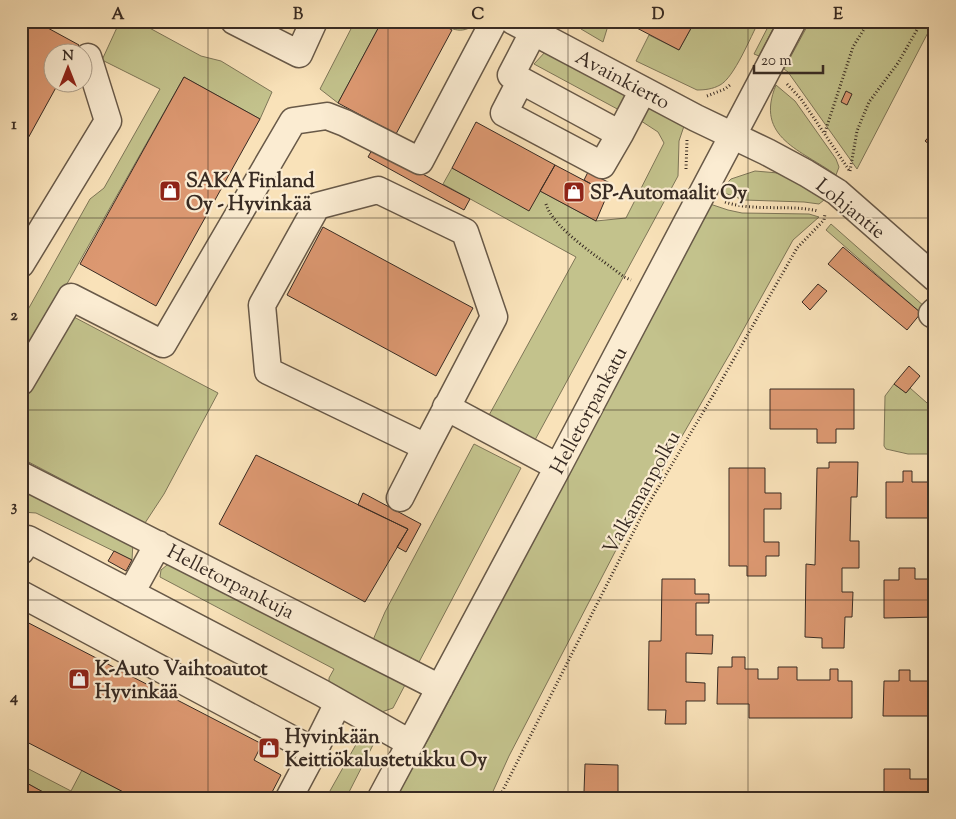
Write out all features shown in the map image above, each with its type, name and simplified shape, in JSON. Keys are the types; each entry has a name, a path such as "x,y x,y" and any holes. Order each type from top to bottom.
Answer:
{"street":[{"path":"234,21 299,54 314,21"},
{"path":"21,382 71,296 163,344 293,121 327,116 345,123 420,161 494,21"},
{"name":"Helletorpankatu","path":"381,798 793,21"},
{"path":"528,25 511,75 620,134"},
{"name":"Avainkierto","path":"528,25 643,90 733,136"},
{"path":"21,264 108,121 92,71"},
{"path":"521,80 504,113 602,165 643,90"},
{"name":"Lohjantie","path":"733,136 806,173 837,192 935,278"},
{"path":"400,498 494,316 465,232 378,190 317,206 262,305 268,371 426,447"},
{"path":"446,407 558,467"},
{"name":"Helletorpankuja","path":"21,475 440,688"},
{"path":"21,551 28,539 410,743"},
{"path":"131,593 158,544"},
{"path":"21,594 314,751"},
{"path":"289,798 338,703"}],"path":[{"path":"824,133 853,48 869,21"},
{"name":"Valkamanpolku","path":"499,798 643,513 708,405 780,275 797,248 824,220 837,192 857,131 870,102 898,63 922,21"},
{"path":"767,71 780,77 790,86 824,133 837,192 833,218"},
{"path":"738,206 806,208 837,192"},
{"path":"546,204 548,211 560,227 624,277 634,282"}],"shaded area":[{"path":"120,21 140,21 201,56 221,61 272,92 260,119 184,77 21,365 21,322 90,199 104,188 160,89 102,60"},
{"path":"355,21 382,21 338,103 320,89"},
{"path":"436,21 478,21 468,29 458,30"},
{"path":"574,21 605,21 607,29 603,42 581,29"},
{"path":"695,21 759,21 736,66 720,85 709,89 697,90 636,61 649,35 679,50"},
{"path":"771,21 777,21 759,56 754,54"},
{"path":"810,21 934,21 857,169 784,69"},
{"path":"546,51 630,95 621,111 534,64"},
{"path":"776,85 795,101 836,159 839,167 836,175 796,150 776,130 771,118 771,103"},
{"path":"644,101 684,126 679,141 678,176 535,440 488,417 576,257 443,184 452,168 529,210 540,191 596,221 626,218 664,143 658,132 635,117"},
{"path":"755,171 778,173 824,200 819,204 744,200 719,191 731,179"},
{"path":"710,204 742,213 809,214 819,217 793,240 732,350 616,550 509,756 490,798 396,798 434,729"},
{"path":"831,224 925,307 921,313 826,230"},
{"path":"72,316 218,393 164,494 145,523 21,458 21,403"},
{"path":"894,384 906,393 910,388 935,410 935,454 908,454 886,449 884,446 885,396"},
{"path":"474,444 521,468 419,662 373,640 385,612"},
{"path":"21,490 32,493 133,542 132,560 36,513 21,512"},
{"path":"175,564 406,683 393,708 379,713 329,686 329,678 334,669 160,577 161,570 167,565"},
{"path":"363,732 369,733 375,741 346,798 326,798"},
{"path":"21,765 71,791 82,770 135,798 54,798 23,781 21,783"}],"building":[{"path":"21,21 35,21 74,42 42,42 42,92 53,92 21,151"},
{"path":"382,21 436,21 452,30 396,134 338,103"},
{"path":"635,21 695,21 679,50 633,26"},
{"name":"SAKA Finland Oy - Hyvinkää","path":"184,77 260,119 156,306 80,264"},
{"path":"846,91 852,94 847,105 841,102"},
{"path":"476,122 555,165 529,211 452,168"},
{"path":"935,130 935,149 925,141"},
{"path":"373,148 470,199 464,210 368,157"},
{"name":"SP-Automaalit Oy","path":"555,165 608,193 596,221 540,191"},
{"path":"588,172 612,184 608,193 584,180"},
{"path":"323,227 473,308 436,376 287,295"},
{"path":"843,247 921,313 907,330 828,264"},
{"path":"818,284 827,291 810,310 802,302"},
{"path":"909,366 920,376 906,393 894,384"},
{"path":"770,389 854,389 854,429 836,429 836,443 817,443 817,429 770,429"},
{"path":"256,455 408,529 365,602 219,524"},
{"path":"829,462 858,462 857,497 851,497 850,541 859,541 859,568 842,568 842,592 853,592 852,617 845,617 844,648 822,648 822,638 805,637 806,564 815,565 817,468 829,468"},
{"path":"729,468 765,468 765,493 781,493 781,509 764,509 764,542 779,542 779,556 766,556 766,576 747,576 747,566 729,566"},
{"path":"903,471 912,471 912,482 935,482 935,518 886,518 886,482 903,482"},
{"path":"363,493 421,524 406,552 397,547 408,529 358,505"},
{"path":"114,551 132,560 126,571 108,561"},
{"path":"899,568 915,568 915,579 935,579 935,617 884,618 884,580 899,580"},
{"path":"662,579 695,579 695,594 709,594 709,603 696,603 696,635 713,635 712,654 686,653 686,682 705,683 705,701 686,701 686,724 665,724 666,710 648,710 649,641 661,641"},
{"name":"K-Auto Vaihtoautot Hyvinkää","path":"21,619 262,744 254,760 281,775 269,798 135,798 21,739"},
{"path":"732,657 745,657 745,669 758,669 758,679 778,679 778,667 797,667 797,680 830,680 830,669 838,669 838,681 852,681 852,718 749,718 749,704 717,704 718,667 732,667"},
{"path":"899,670 910,670 910,681 935,681 935,716 883,716 884,681 899,681"},
{"path":"585,764 618,765 618,798 571,798 571,792 584,792"},
{"path":"884,769 910,769 910,779 935,779 935,798 884,798"},
{"path":"23,781 54,798 21,798"}],"place":[{"name":"SAKA Finland Oy - Hyvinkää","path":"170,191"},
{"name":"SP-Automaalit Oy","path":"574,192"},
{"name":"K-Auto Vaihtoautot Hyvinkää","path":"79,679"},
{"name":"Hyvinkään Keittiökalustetukku Oy","path":"269,748"}]}
